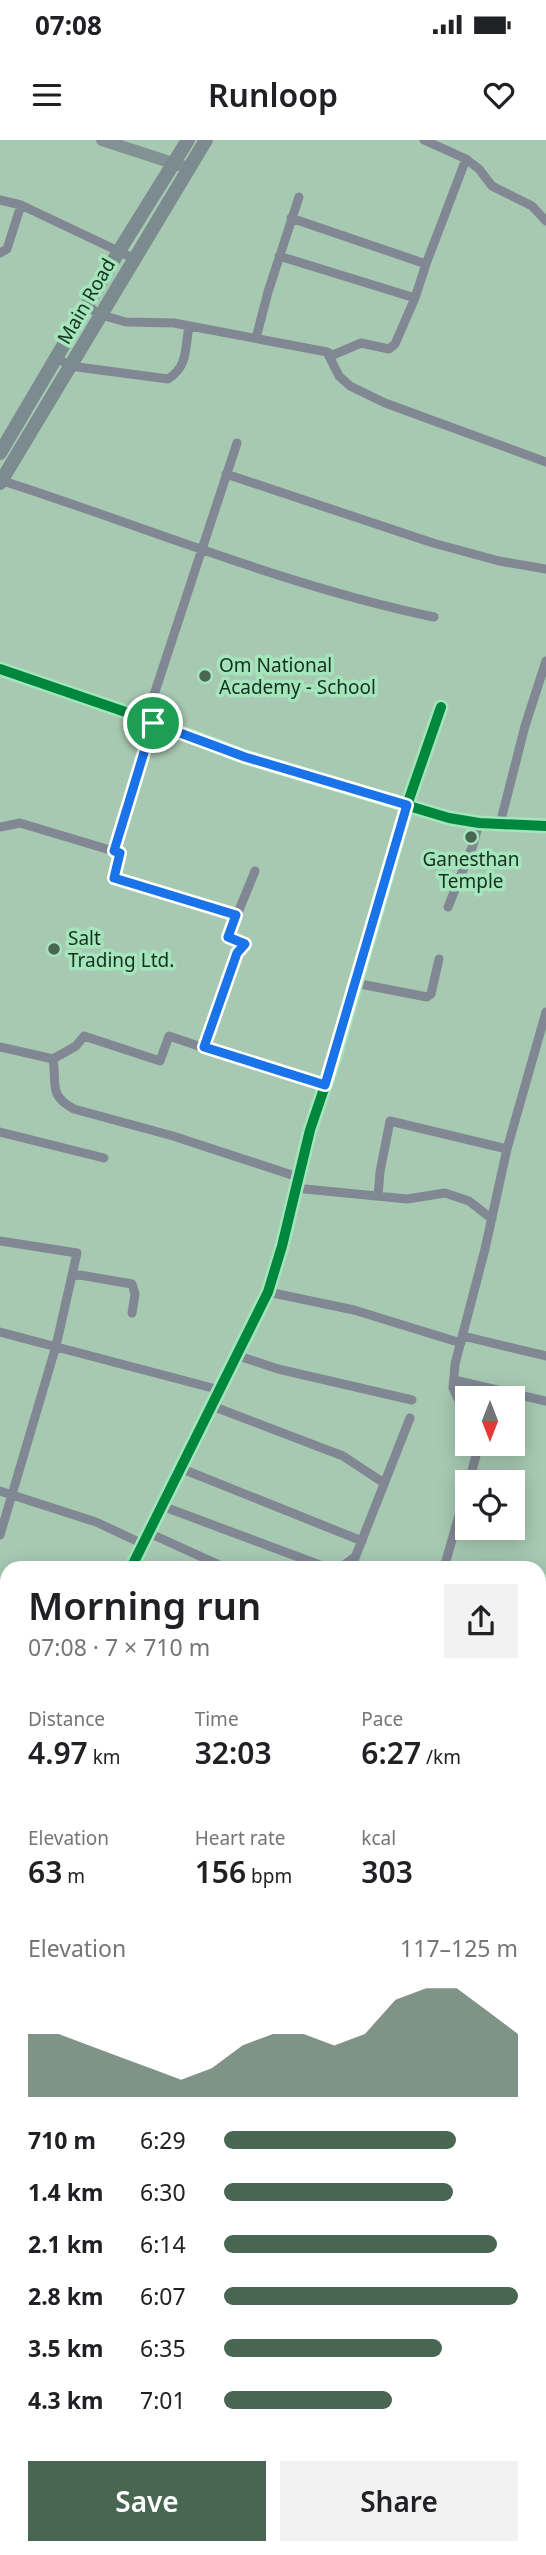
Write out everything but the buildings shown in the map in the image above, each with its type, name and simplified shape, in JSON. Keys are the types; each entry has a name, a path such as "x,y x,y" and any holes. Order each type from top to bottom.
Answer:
{"main road":[{"name":"Main Road","path":"0,453 188,140"},
{"name":"Main Road","path":"0,481 206,140"}],"street":[{"path":"102,140 188,167"},
{"path":"424,140 466,159 479,169 492,186 533,206 546,221"},
{"path":"87,306 101,315 126,322 189,326 333,355 361,343 390,349 395,344 415,298 466,159"},
{"path":"256,338 299,197"},
{"path":"0,200 21,205 133,258"},
{"path":"0,253 7,249 21,205"},
{"path":"291,218 426,264"},
{"path":"279,256 415,298"},
{"path":"56,357 71,366 168,379 178,372 183,364 189,326"},
{"path":"327,352 339,376 350,386 385,403 546,462"},
{"path":"114,851 149,721 237,443"},
{"path":"226,474 433,543 499,561 546,569"},
{"path":"0,481 201,550 351,597 434,617"},
{"path":"500,824 525,726 546,661"},
{"path":"0,669 245,757 449,818 479,823 546,826"},
{"path":"135,1561 268,1292 282,1247 298,1177 407,805 441,707"},
{"path":"0,827 20,823 120,853 114,878 236,915"},
{"path":"448,907 479,823"},
{"path":"204,1047 237,953 245,944 228,937 255,871"},
{"path":"355,982 427,997 431,994 439,959"},
{"path":"455,1392 454,1380 462,1340 507,1149 546,1012"},
{"path":"0,1048 53,1059 76,1046 84,1036 160,1061 169,1035 325,1085"},
{"path":"53,1059 55,1094 61,1102 74,1109 173,1136 298,1177"},
{"path":"378,1196 390,1121 507,1149"},
{"path":"0,1132 104,1158"},
{"path":"295,1188 407,1199 445,1194 469,1201 492,1219"},
{"path":"0,1241 77,1253 56,1346 0,1535"},
{"path":"72,1276 132,1284 135,1294 132,1313"},
{"path":"268,1292 354,1310 462,1340 546,1356"},
{"path":"0,1332 220,1390"},
{"path":"236,1355 278,1369 412,1400"},
{"path":"454,1380 546,1401"},
{"path":"212,1406 343,1456 384,1483"},
{"path":"354,1561 410,1418"},
{"path":"180,1468 362,1541"},
{"path":"0,1491 96,1522 144,1544"},
{"path":"162,1506 309,1561"},
{"path":"446,1561 455,1530"},
{"path":"149,1533 211,1561"},
{"path":"349,1561 356,1556"}],"cycle path":[{"path":"0,669 146,719 245,757 449,818 479,823 546,826"},
{"path":"134,1561 268,1292 310,1130 335,1056 407,805 441,707"}],"place":[{"name":"Om National Academy - School","path":"205,676"},
{"name":"Ganesthan Temple","path":"471,837"},
{"name":"Salt Trading Ltd.","path":"54,949"}],"route":[{"path":"153,723 245,757 407,805 325,1085 204,1047 237,953 245,944 228,937 236,915 114,878 120,853 114,851 153,723"}]}
